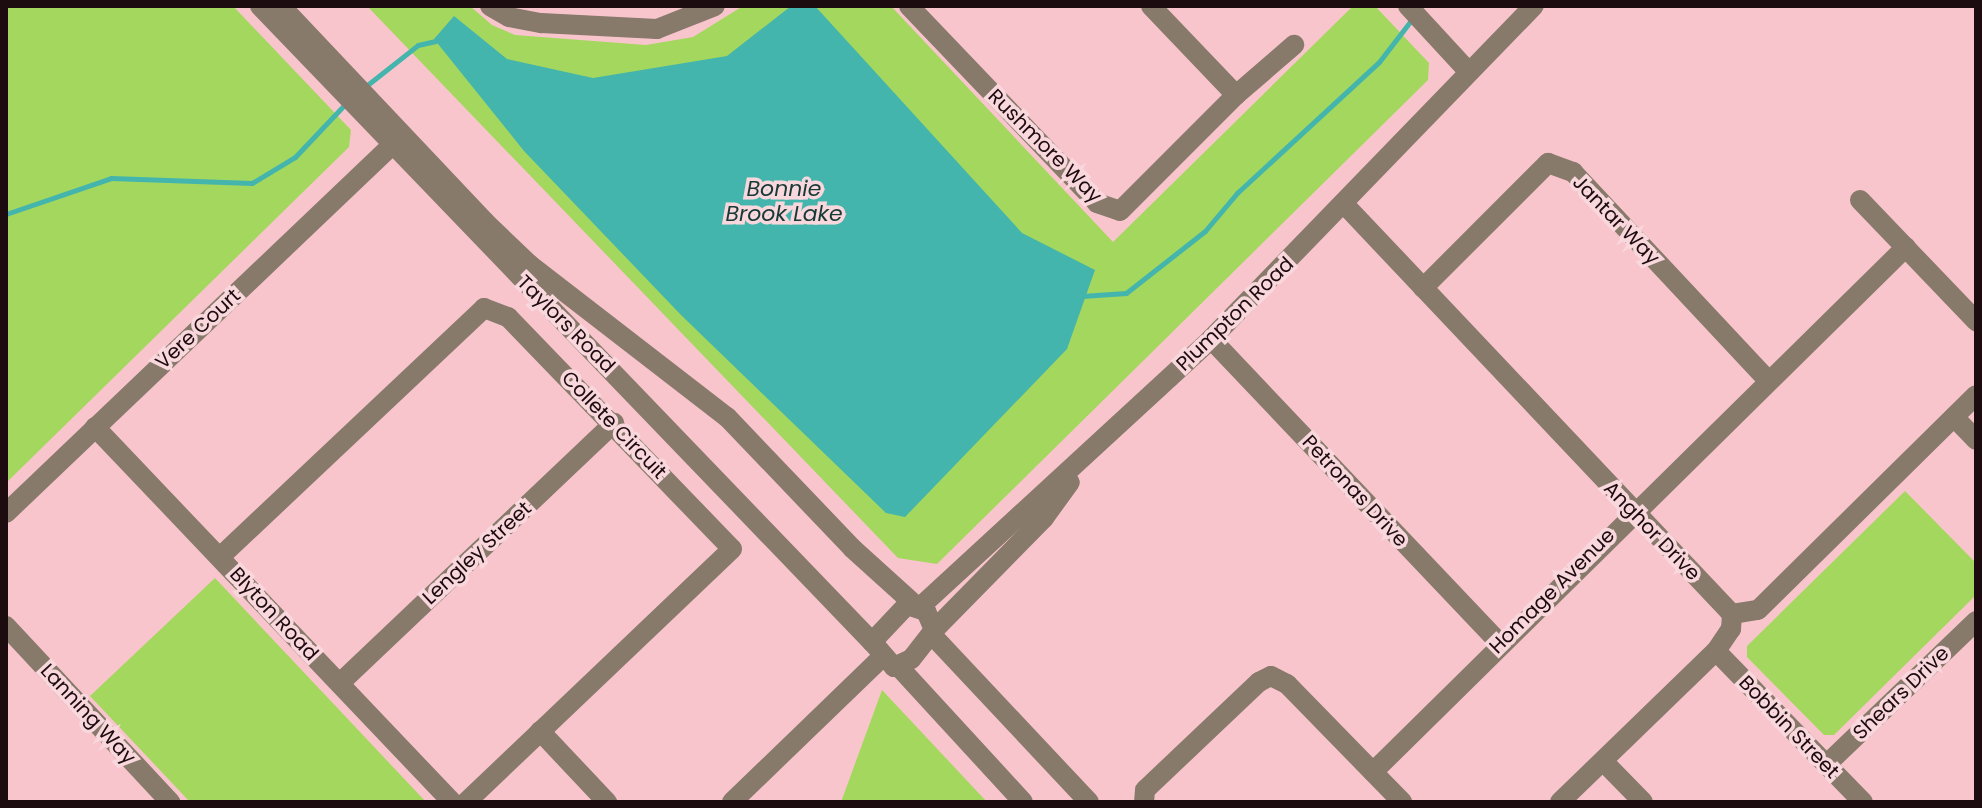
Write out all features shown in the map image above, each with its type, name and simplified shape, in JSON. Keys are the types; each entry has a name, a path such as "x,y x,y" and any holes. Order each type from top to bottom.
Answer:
{"street":[{"name":"Taylors Road","path":"260,6 1023,802"},
{"path":"281,6 496,233 727,417 852,548 931,618 934,633 1089,802"},
{"path":"490,6 509,17 541,23 657,29 715,6"},
{"name":"Rushmore Way","path":"909,6 1097,203 1120,211 1236,95"},
{"path":"1151,6 1236,95 1294,45"},
{"path":"1408,6 1468,71"},
{"name":"Plumpton Road","path":"884,656 902,608 918,606 1211,339 1346,206 1468,71 1534,6"},
{"name":"Vere Court","path":"6,513 391,146"},
{"name":"Jantar Way","path":"1423,288 1548,163 1573,172 1767,379"},
{"path":"1860,200 1976,321"},
{"name":"Anghor Drive","path":"1346,206 1732,614"},
{"name":"Homage Avenue","path":"1373,772 1767,379 1906,247"},
{"name":"Collete Circuit","path":"220,557 484,308 508,317 614,423 732,549 466,802"},
{"name":"Petronas Drive","path":"1211,339 1499,643"},
{"path":"1560,802 1716,651 1731,629 1732,614 1758,610 1976,395"},
{"path":"1954,417 1976,440"},
{"name":"Lengley Street","path":"340,683 614,423"},
{"name":"Blyton Road","path":"95,427 452,802"},
{"path":"732,802 884,656 934,633 1044,518 1093,449"},
{"name":"Shears Drive","path":"1826,765 1976,621"},
{"name":"Lanning Way","path":"6,626 170,802"},
{"name":"Bobbin Street","path":"1716,651 1863,802"},
{"path":"1144,802 1145,790 1259,682 1271,676 1287,684 1402,802"},
{"path":"540,731 607,802"},
{"path":"1603,761 1643,802"}],"green space":[{"path":"6,6 233,6 351,130 349,147 6,483"},
{"name":"Bonnie Brook Lake","path":"470,6 492,25 515,35 646,45 693,37 743,6 891,6 1113,242 1353,6 1375,6 1429,63 1428,80 937,564 898,558 368,7"},
{"path":"1905,491 1976,563 1976,595 1834,735 1824,735 1747,657 1747,646"},
{"path":"215,578 426,802 190,802 90,696"},
{"path":"882,690 987,802 841,802"}],"water":[{"name":"Bonnie Brook Lake","path":"791,6 815,6 1022,233 1095,270 1067,349 905,517 886,513 681,315 524,151 434,39 454,16 507,59 593,78 727,56"}],"waterway":[{"path":"1082,296 1126,293 1205,231 1237,193 1379,62 1412,19"},
{"path":"366,86 418,45 436,41"},
{"path":"6,214 111,178 252,183 295,157 346,103"}]}
